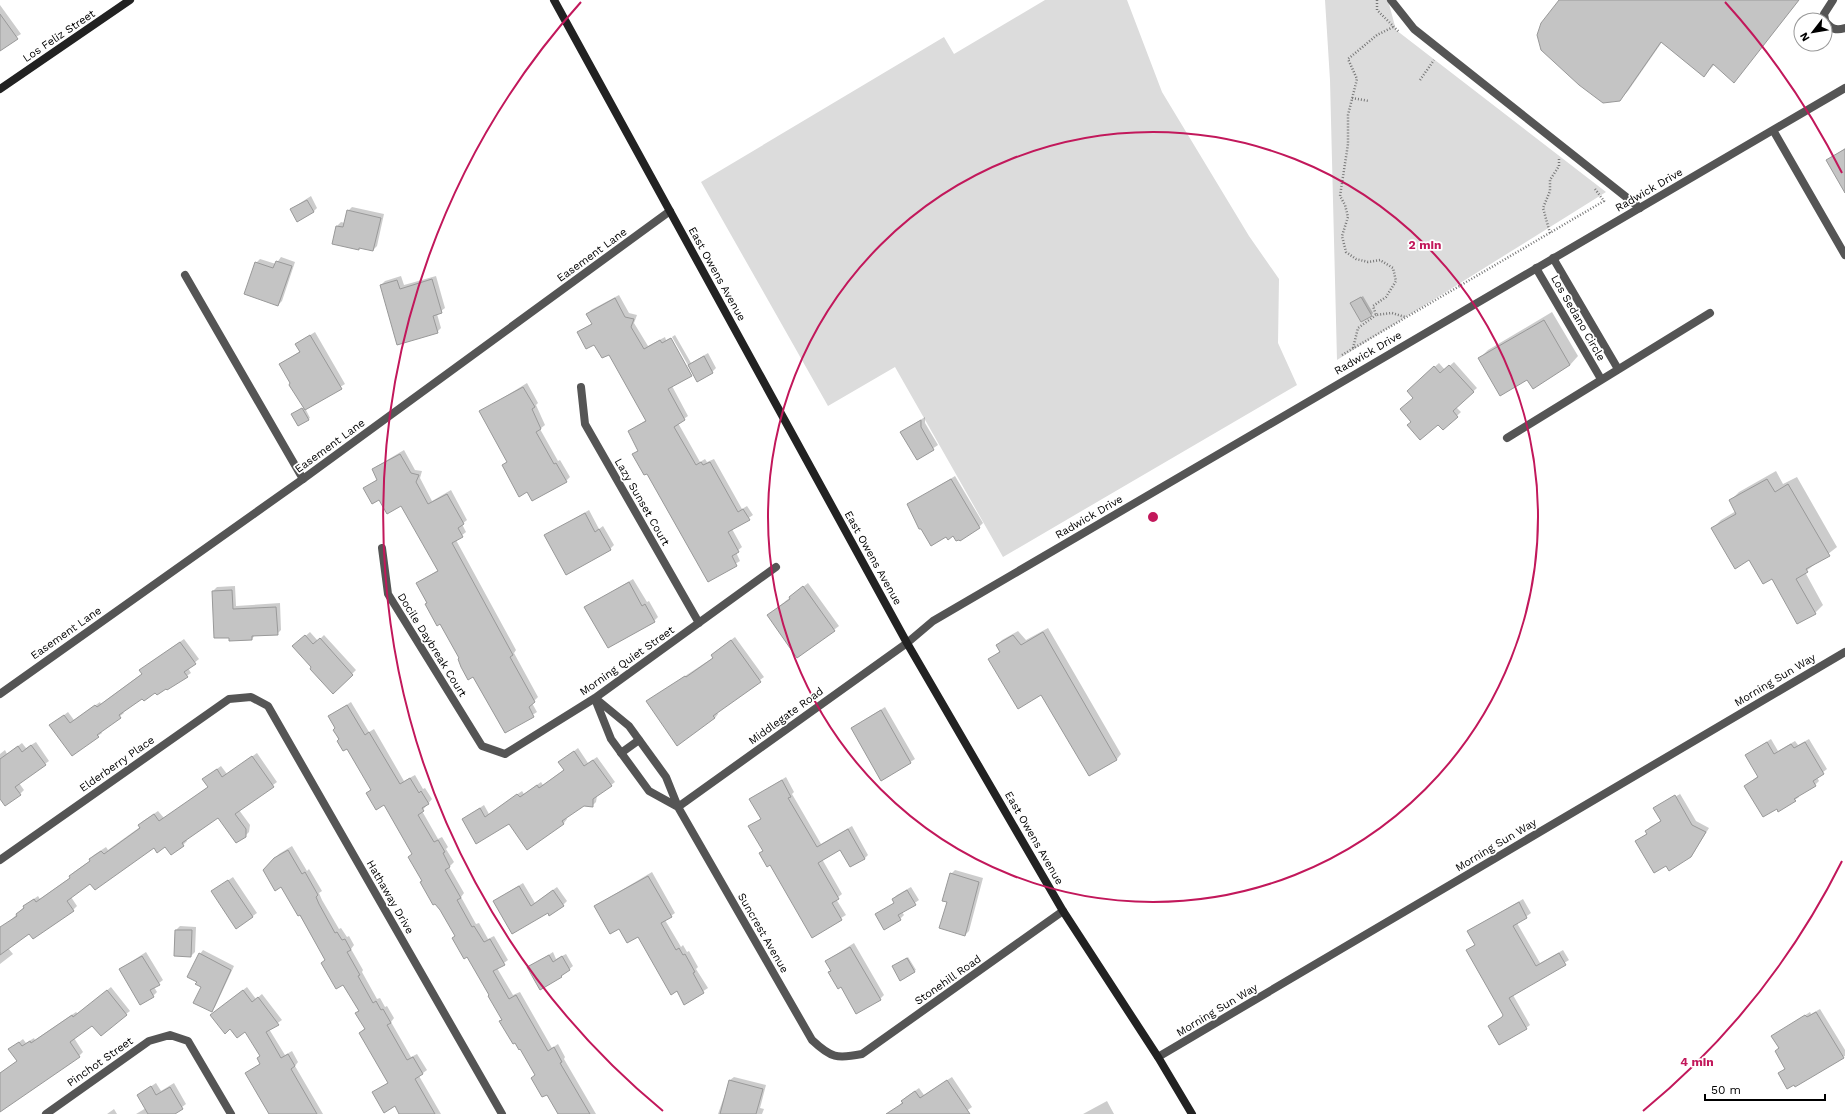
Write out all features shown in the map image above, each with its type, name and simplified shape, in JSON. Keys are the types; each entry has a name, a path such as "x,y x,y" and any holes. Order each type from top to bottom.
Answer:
{"street":[{"name":"Los Feliz Street","path":"0,89 130,0"},
{"name":"East Owens Avenue","path":"554,0 907,643 1063,911 1158,1057 1192,1114"},
{"path":"1391,0 1414,29 1640,208"},
{"path":"1825,12 1833,0"},
{"path":"1833,28 1838,30 1845,28"},
{"name":"Radwick Drive","path":"907,643 933,621 1845,88"},
{"path":"1773,130 1845,254"},
{"name":"Easement Lane","path":"0,694 302,479 670,211"},
{"name":"Los Sedano Circle","path":"1553,258 1618,369"},
{"name":"Los Sedano Circle","path":"1536,268 1601,379"},
{"path":"185,275 302,479"},
{"name":"Los Sedano Circle","path":"1506,438 1710,313"},
{"name":"Lazy Sunset Court","path":"581,387 585,424 699,623"},
{"name":"Docile Daybreak Court","path":"382,548 388,594 482,746"},
{"name":"Morning Quiet Street","path":"482,746 506,754 595,698 776,567"},
{"name":"Middlegate Road","path":"678,807 907,643"},
{"name":"Morning Sun Way","path":"1158,1057 1845,652"},
{"name":"Elderberry Place","path":"0,860 230,699 252,697"},
{"name":"Hathaway Drive","path":"252,697 268,706 502,1114"},
{"path":"595,698 611,739 648,791 678,807"},
{"name":"Suncrest Avenue","path":"595,698 629,726 666,777 678,807 812,1040 824,1052 842,1058"},
{"path":"621,753 639,740"},
{"name":"Stonehill Road","path":"842,1058 862,1054 1063,911"},
{"name":"Pinchot Street","path":"46,1114 150,1042 170,1035 188,1041 231,1114"}],"path":[{"path":"1377,0 1378,10 1393,27 1405,36"},
{"path":"1376,315 1373,306 1386,297 1396,281 1393,268 1380,260 1368,262 1356,259 1346,252 1342,236 1348,217 1345,205 1340,196 1348,144 1348,115 1357,79 1348,59 1377,35 1393,27"},
{"path":"1429,55 1441,65"},
{"path":"1420,80 1434,60"},
{"path":"1352,98 1369,101"},
{"path":"1553,154 1565,161"},
{"path":"1550,233 1543,208 1550,191 1550,180 1559,166 1559,158"},
{"path":"1342,355 1604,201 1592,186"},
{"path":"1353,348 1358,328 1376,315 1392,313 1405,317"}],"shaded area":[{"path":"1045,0 1127,0 1162,92 1249,236 1279,279 1278,343 1297,385 1003,557 895,367 828,406 701,182 944,37 954,54"},
{"path":"1325,0 1388,0 1396,30 1606,192 1337,360 1330,80"}],"building":[{"path":"1559,0 1799,0 1734,83 1713,64 1704,77 1661,42 1620,101 1603,103 1579,85 1541,50 1537,35 1541,23"},
{"path":"0,14 18,39 0,51"},
{"path":"1845,149 1845,193 1826,160"},
{"path":"307,200 314,212 297,222 290,209"},
{"path":"347,210 381,218 373,251 359,248 359,250 332,244 336,226 343,227"},
{"path":"276,261 292,266 278,306 244,294 255,262 273,268"},
{"path":"432,279 442,313 433,316 438,333 397,345 380,285 397,280 400,289"},
{"path":"1361,297 1372,316 1361,322 1350,303"},
{"path":"615,298 625,317 634,319 631,327 644,349 660,340 662,343 671,338 692,376 668,389 685,420 674,427 696,465 701,462 703,465 710,462 738,512 743,509 750,520 728,532 739,552 732,556 737,566 708,582 647,474 644,475 632,454 638,451 628,431 646,421 609,355 602,358 594,345 586,349 577,332 592,324 586,314"},
{"path":"1544,320 1570,365 1533,389 1527,380 1500,396 1478,358"},
{"path":"310,335 342,389 305,410 289,385 290,383 279,364 300,352 295,344"},
{"path":"704,356 713,373 697,382 688,365"},
{"path":"1449,365 1474,392 1453,411 1458,417 1443,430 1438,425 1420,440 1407,425 1411,422 1400,409 1413,398 1407,391 1434,366 1440,373"},
{"path":"523,387 535,407 532,409 541,429 536,432 554,464 556,463 567,482 532,501 527,492 519,497 502,465 507,462 479,411"},
{"path":"302,408 309,420 298,426 291,414"},
{"path":"921,420 921,427 934,450 917,460 900,432"},
{"path":"400,454 411,473 419,475 416,482 428,504 447,494 464,524 458,528 463,537 452,543 513,655 510,657 535,702 529,707 534,717 505,733 473,677 468,680 461,667 459,658 440,624 437,626 425,604 427,603 416,583 438,571 401,506 387,514 379,500 372,504 363,488 377,480 372,469"},
{"path":"951,479 980,528 960,541 956,541 953,536 948,540 946,537 931,546 921,529 919,529 907,504"},
{"path":"1767,479 1775,492 1788,484 1830,556 1806,569 1808,572 1796,579 1816,614 1797,624 1772,579 1763,584 1749,560 1735,569 1711,528 1736,514 1729,500"},
{"path":"585,513 595,532 599,529 611,550 566,575 544,535"},
{"path":"629,582 642,606 645,604 655,622 608,648 584,607"},
{"path":"803,586 835,631 797,658 767,615 790,599 789,597"},
{"path":"232,590 233,609 276,607 278,635 252,636 252,640 229,641 229,638 214,638 212,591"},
{"path":"1043,632 1117,760 1089,776 1041,695 1018,709 988,659 1000,652 996,645 1013,635 1021,645"},
{"path":"305,635 313,644 320,638 353,675 333,694 310,669 311,667 292,646"},
{"path":"731,640 761,682 713,716 715,718 677,746 646,701 685,676 686,677 713,658 711,655"},
{"path":"180,642 196,664 184,672 188,677 157,695 155,693 144,701 142,699 119,715 121,718 97,735 99,737 72,756 49,725 64,715 70,723 95,705 97,707 142,674 139,670"},
{"path":"347,705 365,735 369,732 400,784 410,778 419,793 421,791 429,804 422,808 424,811 418,815 434,842 438,840 445,852 443,853 450,867 445,870 461,898 457,900 472,927 474,926 484,942 490,939 505,965 493,971 509,999 516,995 548,1051 554,1047 562,1062 560,1063 590,1114 558,1114 547,1095 542,1097 531,1078 535,1075 520,1049 519,1050 515,1043 513,1044 499,1021 502,1020 488,996 489,995 467,957 464,959 452,938 455,936 440,910 435,904 433,905 420,882 422,881 408,857 412,854 384,805 376,810 366,793 371,790 347,749 343,751 337,741 339,739 333,730 335,728 328,716"},
{"path":"881,710 911,763 881,781 851,728"},
{"path":"1767,742 1774,754 1791,744 1794,748 1805,742 1824,774 1813,781 1816,786 1794,799 1796,801 1778,812 1777,809 1763,817 1744,786 1758,777 1745,755"},
{"path":"31,745 46,765 15,787 21,795 5,806 0,799 0,759 18,746 22,752"},
{"path":"574,751 584,766 593,760 612,786 593,799 593,807 584,806 562,821 564,824 527,850 509,824 476,844 462,819 480,808 485,817 517,794 520,797 537,785 539,788 564,770 558,762"},
{"path":"252,756 274,787 235,814 246,829 246,837 236,843 218,818 182,843 184,846 171,855 165,847 157,853 154,848 95,890 90,884 67,901 74,911 33,939 29,934 0,955 0,927 17,916 16,914 24,908 23,906 34,899 36,902 70,878 69,876 90,861 89,859 101,851 104,854 140,828 138,825 154,814 159,821 208,787 202,779 217,769 222,777"},
{"path":"782,780 791,797 788,798 817,847 848,829 865,859 850,867 840,850 818,863 839,899 832,903 842,920 812,938 770,865 767,867 759,853 763,851 748,826 761,819 749,799"},
{"path":"1675,795 1692,825 1706,832 1691,857 1669,871 1666,866 1654,873 1635,841 1647,834 1645,831 1661,821 1653,808"},
{"path":"288,850 302,874 305,872 318,895 316,897 319,904 335,933 337,932 342,940 345,939 351,950 347,952 360,975 358,976 373,1003 376,1001 381,1010 383,1009 391,1023 387,1025 407,1060 413,1057 423,1074 415,1079 435,1114 399,1114 395,1106 384,1113 372,1092 388,1083 359,1033 365,1029 355,1013 359,1011 343,985 336,989 321,963 325,960 300,915 298,916 281,887 275,891 263,870 274,858"},
{"path":"950,873 979,882 965,936 939,928 947,902 942,901"},
{"path":"648,876 672,917 661,923 676,950 679,948 683,955 685,954 704,993 684,1005 677,991 671,995 638,937 627,943 619,929 610,934 594,906"},
{"path":"228,880 253,917 236,929 211,891"},
{"path":"519,886 531,906 553,890 564,906 549,916 548,913 512,934 493,901"},
{"path":"907,890 916,905 898,915 901,920 884,930 875,914 894,903 892,899"},
{"path":"1519,902 1527,918 1513,926 1536,966 1559,953 1566,965 1509,998 1527,1029 1499,1045 1488,1026 1503,1015 1466,950 1475,945 1467,931"},
{"path":"175,930 192,930 191,957 174,956"},
{"path":"850,947 881,1000 856,1014 841,987 838,989 828,972 831,971 825,961"},
{"path":"199,953 231,970 212,1012 193,1003 201,987 195,984 197,982 187,977"},
{"path":"549,955 553,962 562,956 570,970 561,976 562,977 540,990 527,967"},
{"path":"142,956 160,985 150,990 154,997 140,1005 119,969"},
{"path":"907,958 915,972 900,981 892,966"},
{"path":"107,990 127,1015 101,1036 92,1026 70,1042 80,1057 0,1112 0,1073 17,1061 8,1049 19,1042 22,1046 30,1041 31,1043 72,1015 73,1017"},
{"path":"243,990 252,1002 258,997 279,1025 266,1032 281,1058 288,1054 295,1066 291,1069 317,1114 269,1114 245,1073 260,1064 257,1058 260,1056 245,1032 237,1038 230,1029 225,1034 210,1015"},
{"path":"1816,1012 1844,1058 1795,1087 1794,1085 1787,1089 1778,1073 1785,1069 1775,1051 1779,1048 1771,1036 1805,1015 1807,1017"},
{"path":"729,1080 763,1089 756,1114 720,1114"},
{"path":"947,1080 970,1114 886,1114 903,1103 901,1101 915,1091 920,1098"},
{"path":"151,1086 156,1095 170,1087 183,1109 175,1114 148,1114 137,1095"}]}
